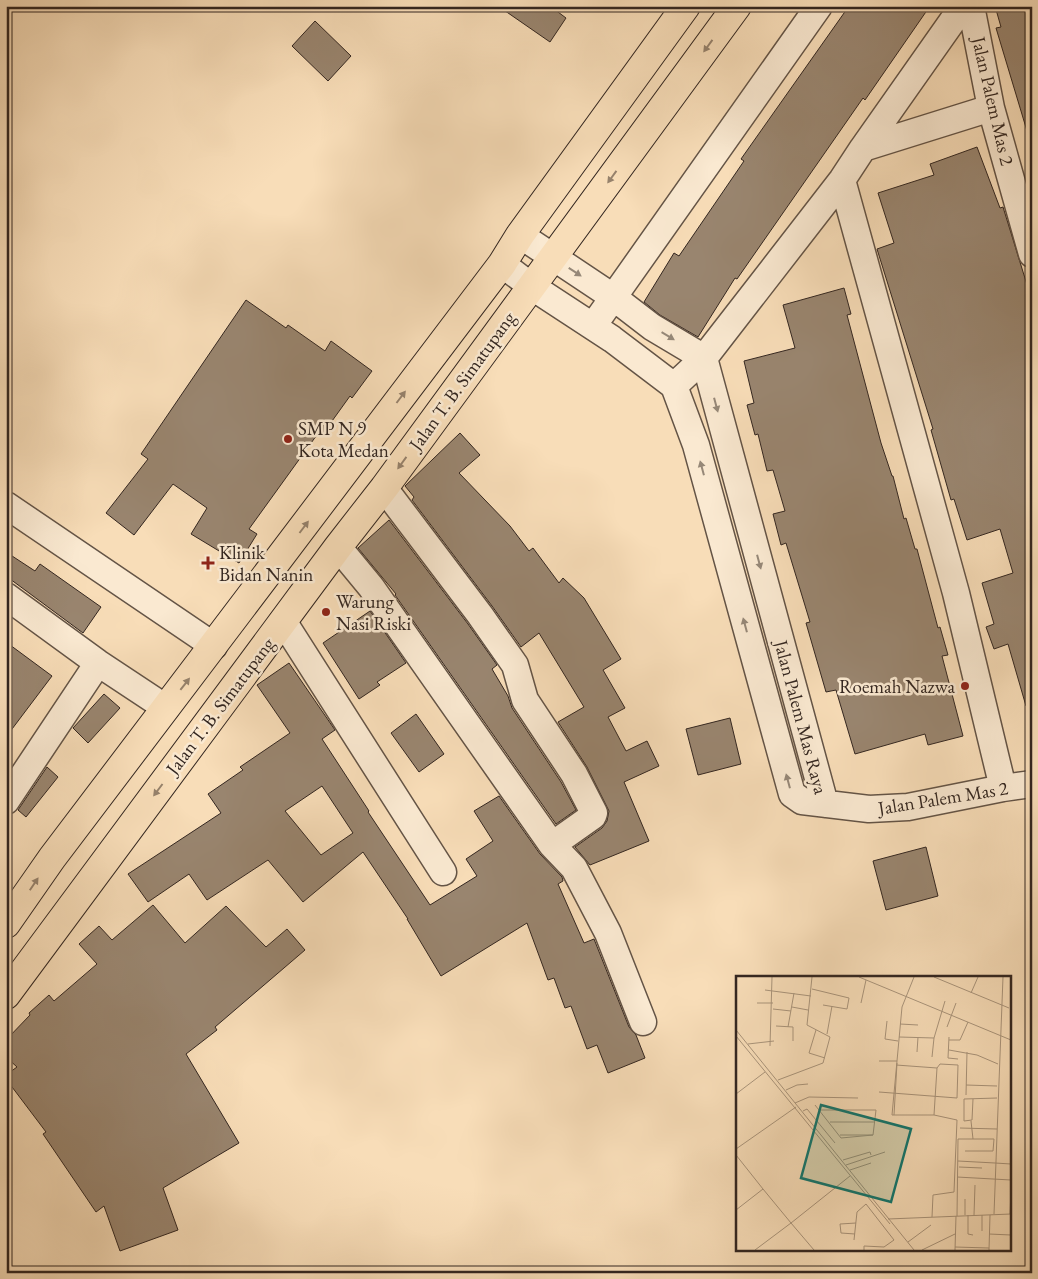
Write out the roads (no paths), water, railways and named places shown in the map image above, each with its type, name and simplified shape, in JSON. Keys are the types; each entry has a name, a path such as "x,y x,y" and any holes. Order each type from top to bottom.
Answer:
{"main road":[{"name":"Jalan T. B. Simatupang","path":"11,909 214,646 502,264 520,235 686,6"},
{"name":"Jalan T. B. Simatupang","path":"6,995 338,547 384,488 737,6"}],"street":[{"path":"593,326 819,6"},
{"path":"502,264 531,286 593,326 674,386 704,358 842,180 964,6"},
{"name":"Jalan Palem Mas 2","path":"971,6 991,108 1032,254"},
{"path":"863,148 991,108"},
{"path":"842,180 956,593 1003,788"},
{"path":"520,235 613,297 652,327 704,358"},
{"name":"Jalan Palem Mas Raya","path":"674,386 696,445 792,794 798,800 825,804 704,358"},
{"path":"384,488 516,666 525,700 574,774 594,813 593,816 552,845"},
{"path":"6,505 214,646"},
{"path":"338,547 371,587 552,845 574,868 608,933 643,1022"},
{"path":"6,596 98,663 166,708"},
{"path":"283,621 443,872"},
{"path":"6,801 98,663"},
{"name":"Jalan Palem Mas 2","path":"825,804 869,809 908,807 1032,784"}],"place":[{"name":"SMP N 9 Kota Medan","path":"288,439"},
{"name":"Klinik Bidan Nanin","path":"208,563"},
{"name":"Warung Nasi Riski","path":"326,612"},
{"name":"Roemah Nazwa","path":"965,686"}]}
